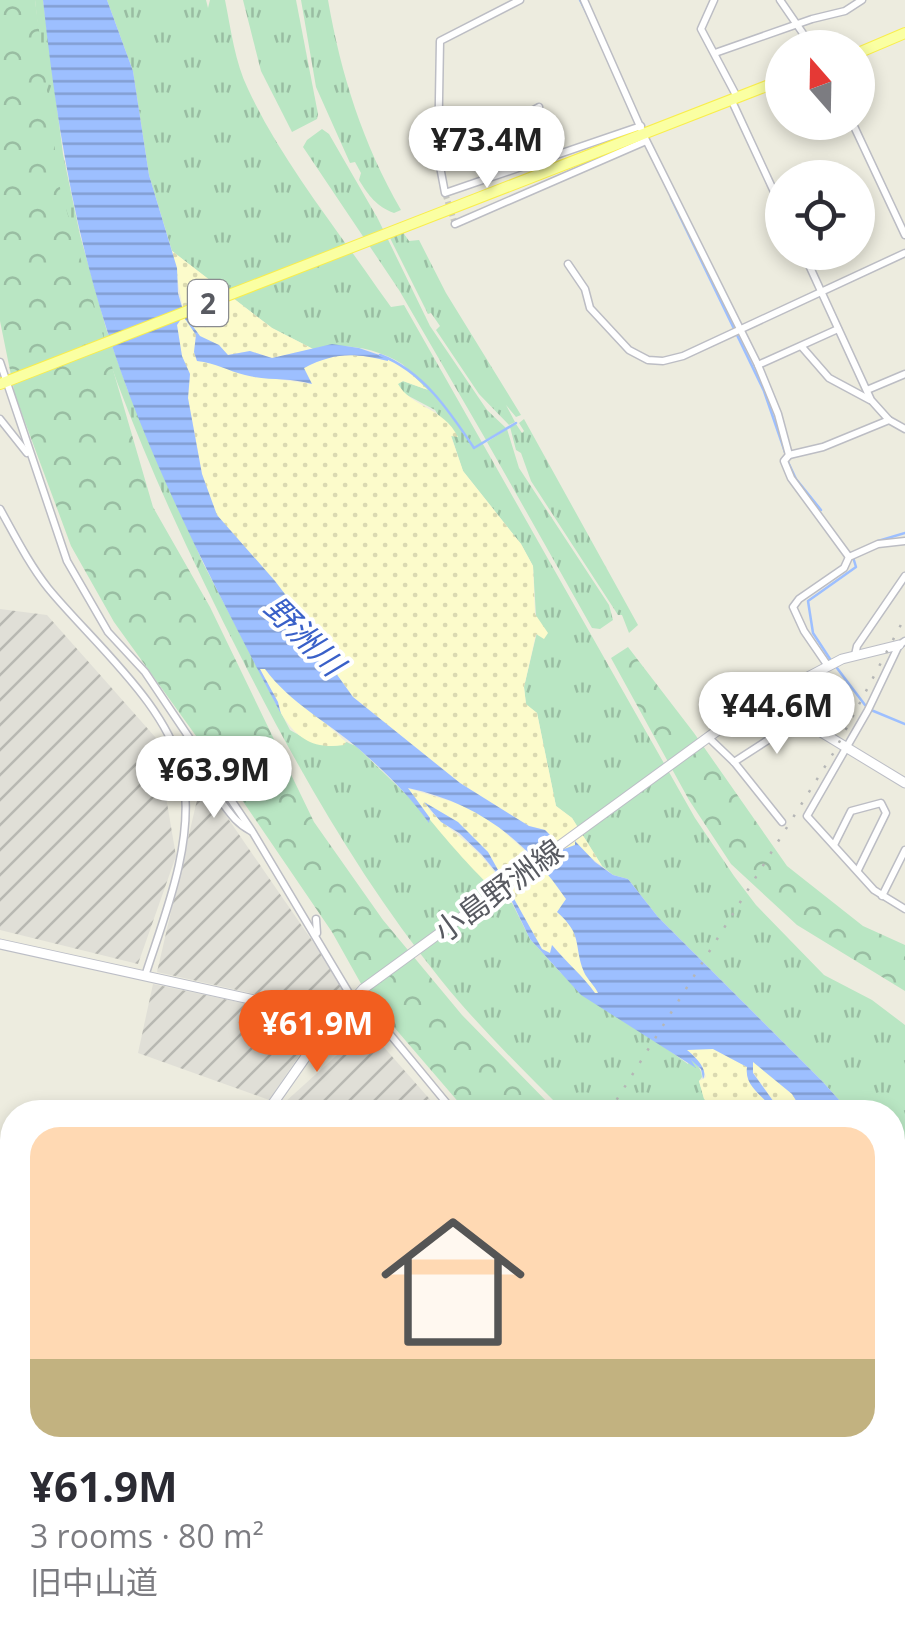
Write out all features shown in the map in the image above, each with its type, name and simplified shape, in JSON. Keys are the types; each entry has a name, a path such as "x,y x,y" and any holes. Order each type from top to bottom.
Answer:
{"main road":[{"path":"875,46 905,34"},
{"name":"2","path":"5,382 765,86"},
{"name":"小島野洲線","path":"276,1100 352,998 747,708 770,701 785,689 854,654 902,643"},
{"path":"770,701 905,783"},
{"path":"0,944 336,1018"}],"street":[{"path":"520,0 440,41 438,156 445,193 644,133"},
{"path":"584,0 737,331 758,366 790,456"},
{"path":"714,0 701,29 765,170"},
{"path":"780,0 801,30"},
{"path":"715,54 797,24 845,12 862,0"},
{"path":"471,146 539,107"},
{"path":"455,224 644,144 644,133"},
{"path":"860,140 905,235"},
{"path":"568,264 585,290 590,308 629,350 648,360 663,361 683,356 905,254"},
{"path":"812,270 871,400 889,420 905,429"},
{"path":"758,366 838,329"},
{"path":"802,347 829,378 871,400"},
{"path":"0,362 67,561 108,632 154,685 252,831 352,998 370,1010 444,1100"},
{"path":"867,390 905,374"},
{"path":"0,419 30,458"},
{"path":"851,556 791,478 784,461 889,420"},
{"path":"0,509 36,572 126,674 175,749 184,780 181,858 144,977"},
{"path":"831,664 804,630 793,606 844,568 851,556 878,544 905,540"},
{"path":"854,654 905,576"},
{"path":"902,643 806,816 882,896 905,909"},
{"path":"734,762 799,720"},
{"path":"705,739 734,762 782,822"},
{"path":"184,780 201,782 215,791 238,824 252,831"},
{"path":"834,844 851,811 880,803 886,814 858,870"},
{"path":"882,896 905,850"},
{"path":"316,919 318,939"}],"shaded area":[{"path":"0,609 47,615 156,738 176,856 138,964 0,930"},
{"path":"815,679 828,701 815,722 783,702 784,697"},
{"path":"197,800 216,801 346,990 318,1008 157,972"},
{"path":"153,984 323,1020 269,1100 138,1053"},
{"path":"367,1028 430,1100 287,1100"}],"green space":[{"path":"0,0 35,0 60,188 153,507 210,607 314,822 383,920 462,1015 545,1100 457,1100 369,998 332,932 114,622 71,546 15,395 0,321"},
{"path":"35,0 43,0 63,154 80,235 128,391 203,563 290,730 318,744 346,742 356,746 415,803 428,821 430,818 501,899 512,903 530,939 561,973 688,1064 690,1059 697,1065 706,1100 553,1100 441,980 385,904 333,825 264,701 147,457 107,353 73,247 49,124"},
{"path":"107,0 206,0 208,8 210,0 225,0 244,79 261,115 309,192 391,307 404,305 695,818 756,905 824,975 872,1000 905,1025 905,1100 839,1100 658,917 628,879 613,875 602,866 572,818 556,806 537,713 526,705 524,687 537,632 533,566 521,544 463,471 451,435 435,410 403,393 397,384 403,381 425,389 402,364 370,350 347,346 313,349 272,328 172,251 149,175 133,71"},
{"path":"243,0 296,0 318,114 317,119 292,132 261,71"},
{"path":"301,0 328,0 355,108 375,160 401,210 394,213 373,200 359,180 361,173 355,162 350,163 316,87"},
{"path":"322,129 329,134 378,219 430,326 487,410 506,428 486,440 399,290 303,147"},
{"path":"402,231 409,241 419,240 446,293 521,415 516,417 506,405 515,422 509,425 479,394 436,330 440,326 428,314 389,236"},
{"path":"524,419 638,625 629,633 622,615 618,615 531,481 510,427 516,424 522,433 519,423"},
{"path":"507,429 519,468 609,605 613,620 600,629 592,628 487,442"},
{"path":"628,647 787,866 863,926 905,945 905,991 797,925 731,864 689,800 611,658"}],"sand":[{"path":"172,251 272,328 313,349 272,358 250,351 227,355 219,345 196,335 197,361 216,363 241,374 312,384 303,368 325,359 388,358 402,365 428,390 403,381 398,384 452,427 458,437 451,436 463,471 521,544 533,566 535,614 548,633 544,639 536,634 524,687 526,704 537,713 556,806 572,818 602,866 575,845 565,849 545,830 529,826 460,783 353,697 325,658 307,623 216,515 202,474 188,398 190,374 182,357 177,325 184,314"},
{"path":"265,668 346,742 344,745 326,746 299,735 280,712 259,669"},
{"path":"407,788 469,807 489,818 547,871 566,899 584,972 599,992 595,993 553,946 550,954 542,949 488,852 426,807 484,859 512,903 456,850"},
{"path":"713,1049 747,1067 749,1081 765,1100 705,1100 699,1081 706,1077 698,1061 686,1050"},
{"path":"753,1061 796,1100 773,1100 753,1072"}],"water":[{"name":"野洲川","path":"43,0 107,0 133,71 149,175 177,268 178,293 184,314 200,336 219,345 228,355 250,351 272,358 332,344 388,358 326,359 304,368 312,384 254,377 197,361 196,335 183,316 177,325 182,356 190,374 188,398 202,474 217,515 307,623 325,658 353,697 460,783 529,826 545,830 564,849 575,845 575,841 613,875 628,879 658,917 839,1100 796,1100 753,1062 753,1073 772,1100 765,1100 749,1081 747,1067 713,1049 687,1050 702,1067 703,1079 701,1069 691,1060 696,1068 581,995 530,939 500,877 482,855 441,822 424,802 458,822 488,852 542,949 550,953 552,945 598,993 584,972 575,934 557,912 566,899 517,842 457,803 408,788 430,818 429,823 368,757 298,702 265,669 260,669 281,714 208,572 123,377 84,246 53,83"}],"waterway":[{"path":"580,0 589,18"},
{"path":"671,198 764,391 786,455"},
{"path":"380,355 422,382 474,448 516,423"},
{"path":"788,462 796,479 821,510"},
{"path":"878,541 905,533"},
{"path":"832,662 813,633 808,601 856,567 853,557"},
{"path":"837,668 865,705"},
{"path":"871,710 905,724"}],"tunnel":[{"path":"445,193 455,224"}],"railway":[{"path":"616,1100 834,752 905,617"}]}
